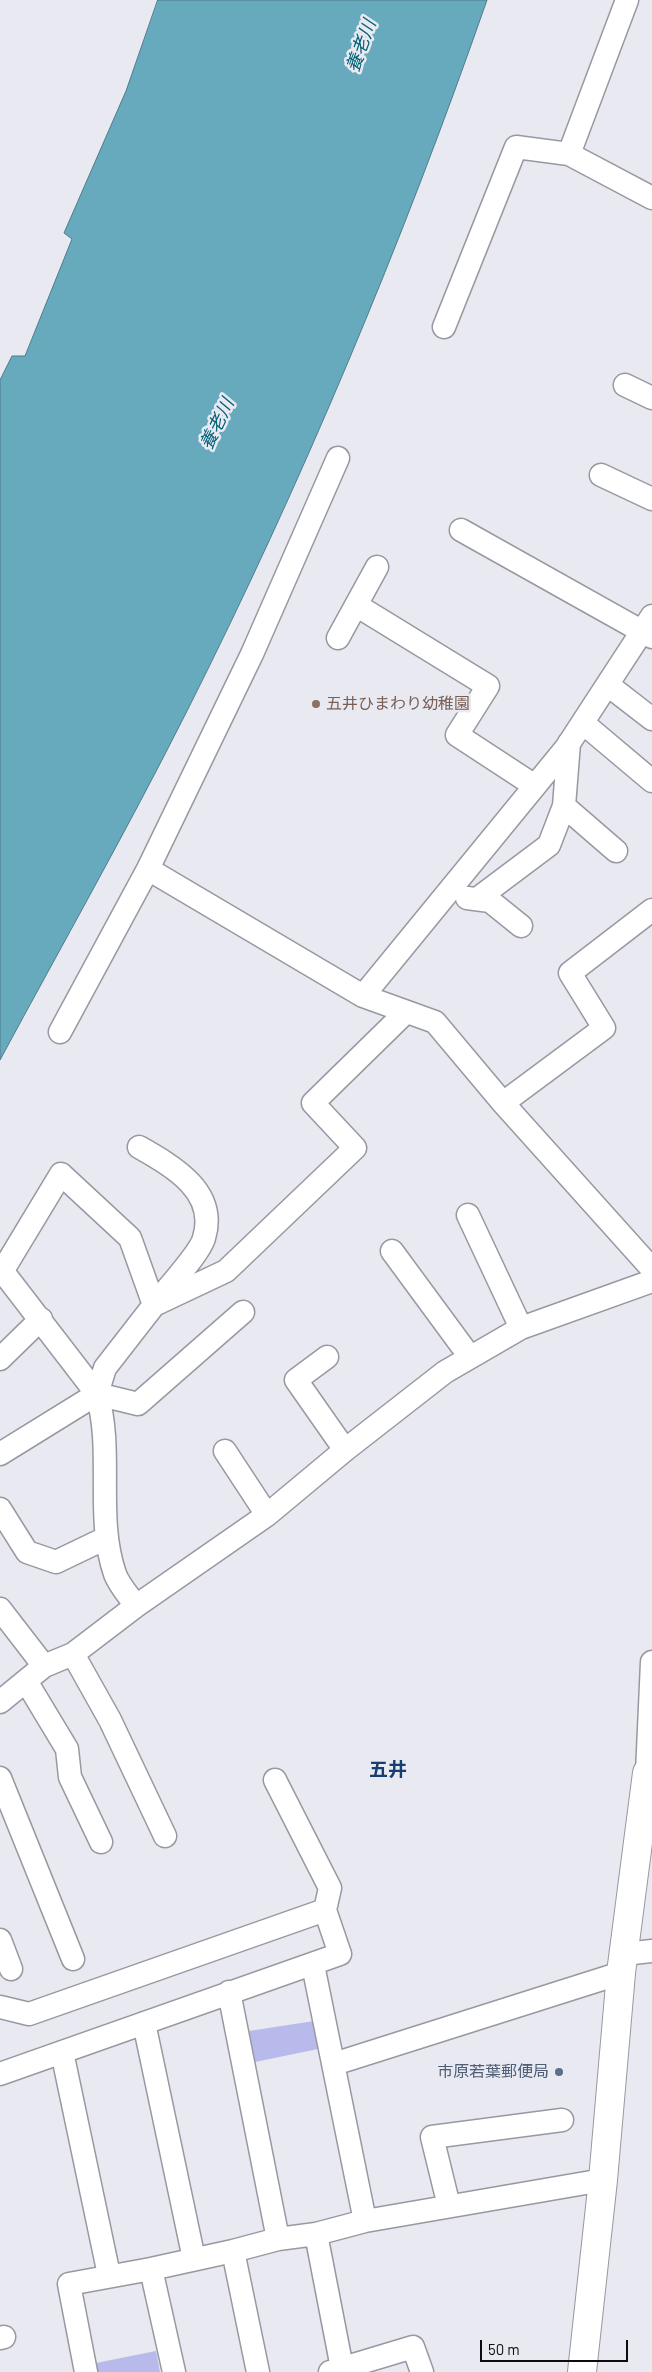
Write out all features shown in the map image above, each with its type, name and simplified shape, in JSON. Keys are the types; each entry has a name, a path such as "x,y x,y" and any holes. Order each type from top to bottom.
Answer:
{"street":[{"path":"569,154 627,0"},
{"path":"444,327 516,147 569,154 652,198"},
{"path":"626,385 652,398"},
{"path":"60,1032 148,870 252,654 338,458"},
{"path":"601,475 652,499"},
{"path":"363,996 569,743 649,628 461,530"},
{"path":"338,638 377,567"},
{"path":"356,605 488,686 457,736 535,786"},
{"path":"608,685 652,719"},
{"path":"582,723 652,781"},
{"path":"477,899 549,845 564,806 569,743"},
{"path":"564,806 616,851"},
{"path":"148,870 363,996 435,1022 503,1103 652,1269"},
{"path":"446,895 490,901 522,926"},
{"path":"503,1103 604,1028 570,973 652,910"},
{"path":"154,1305 226,1271 355,1148 313,1103 406,1012"},
{"path":"0,1454 97,1394 105,1368 204,1240 207,1214 199,1191 164,1161 139,1147"},
{"path":"136,1606 115,1575 106,1538 103,1416 97,1394 41,1319 4,1278 61,1174 130,1238 154,1305"},
{"path":"468,1215 521,1328"},
{"path":"392,1251 470,1357"},
{"path":"0,1702 44,1666 72,1654 136,1606 267,1514 445,1372 521,1328 652,1281"},
{"path":"97,1394 138,1404 243,1312"},
{"path":"0,1358 41,1319"},
{"path":"327,1357 296,1380 345,1450"},
{"path":"225,1451 267,1514"},
{"path":"0,1509 27,1552 56,1562 106,1538"},
{"path":"0,1609 44,1666"},
{"path":"72,1654 110,1720 165,1836"},
{"path":"582,2372 603,2180 622,1964 650,1772 652,1662"},
{"path":"26,1681 68,1749 70,1777 101,1842"},
{"path":"0,1778 73,1959"},
{"path":"0,2074 340,1954 325,1910 330,1888 275,1780"},
{"path":"0,2007 28,2014 325,1910"},
{"path":"0,1940 11,1969"},
{"path":"334,2064 652,1952"},
{"path":"313,1965 365,2220"},
{"path":"229,1992 278,2239"},
{"path":"144,2023 194,2259"},
{"path":"62,2052 109,2275"},
{"path":"449,2206 432,2137 562,2120"},
{"path":"86,2372 69,2284 233,2252 278,2239 316,2234 365,2220 603,2180"},
{"path":"316,2234 336,2370 413,2347 422,2372"},
{"path":"233,2252 258,2372"},
{"path":"151,2269 174,2372"}],"shaded area":[{"path":"314,2021 318,2049 255,2062 249,2031"},
{"path":"156,2351 160,2372 98,2372 96,2363"}],"water":[{"name":"養老川","path":"158,0 487,0 385,272 310,451 270,539 164,757 0,1060 0,380 12,356 25,356 72,239 64,233 126,91"}],"place":[{"name":"五井ひまわり幼稚園","path":"316,704"},
{"name":"市原若葉郵便局","path":"559,2072"}],"district":[{"name":"五井","path":"388,1770"}]}
